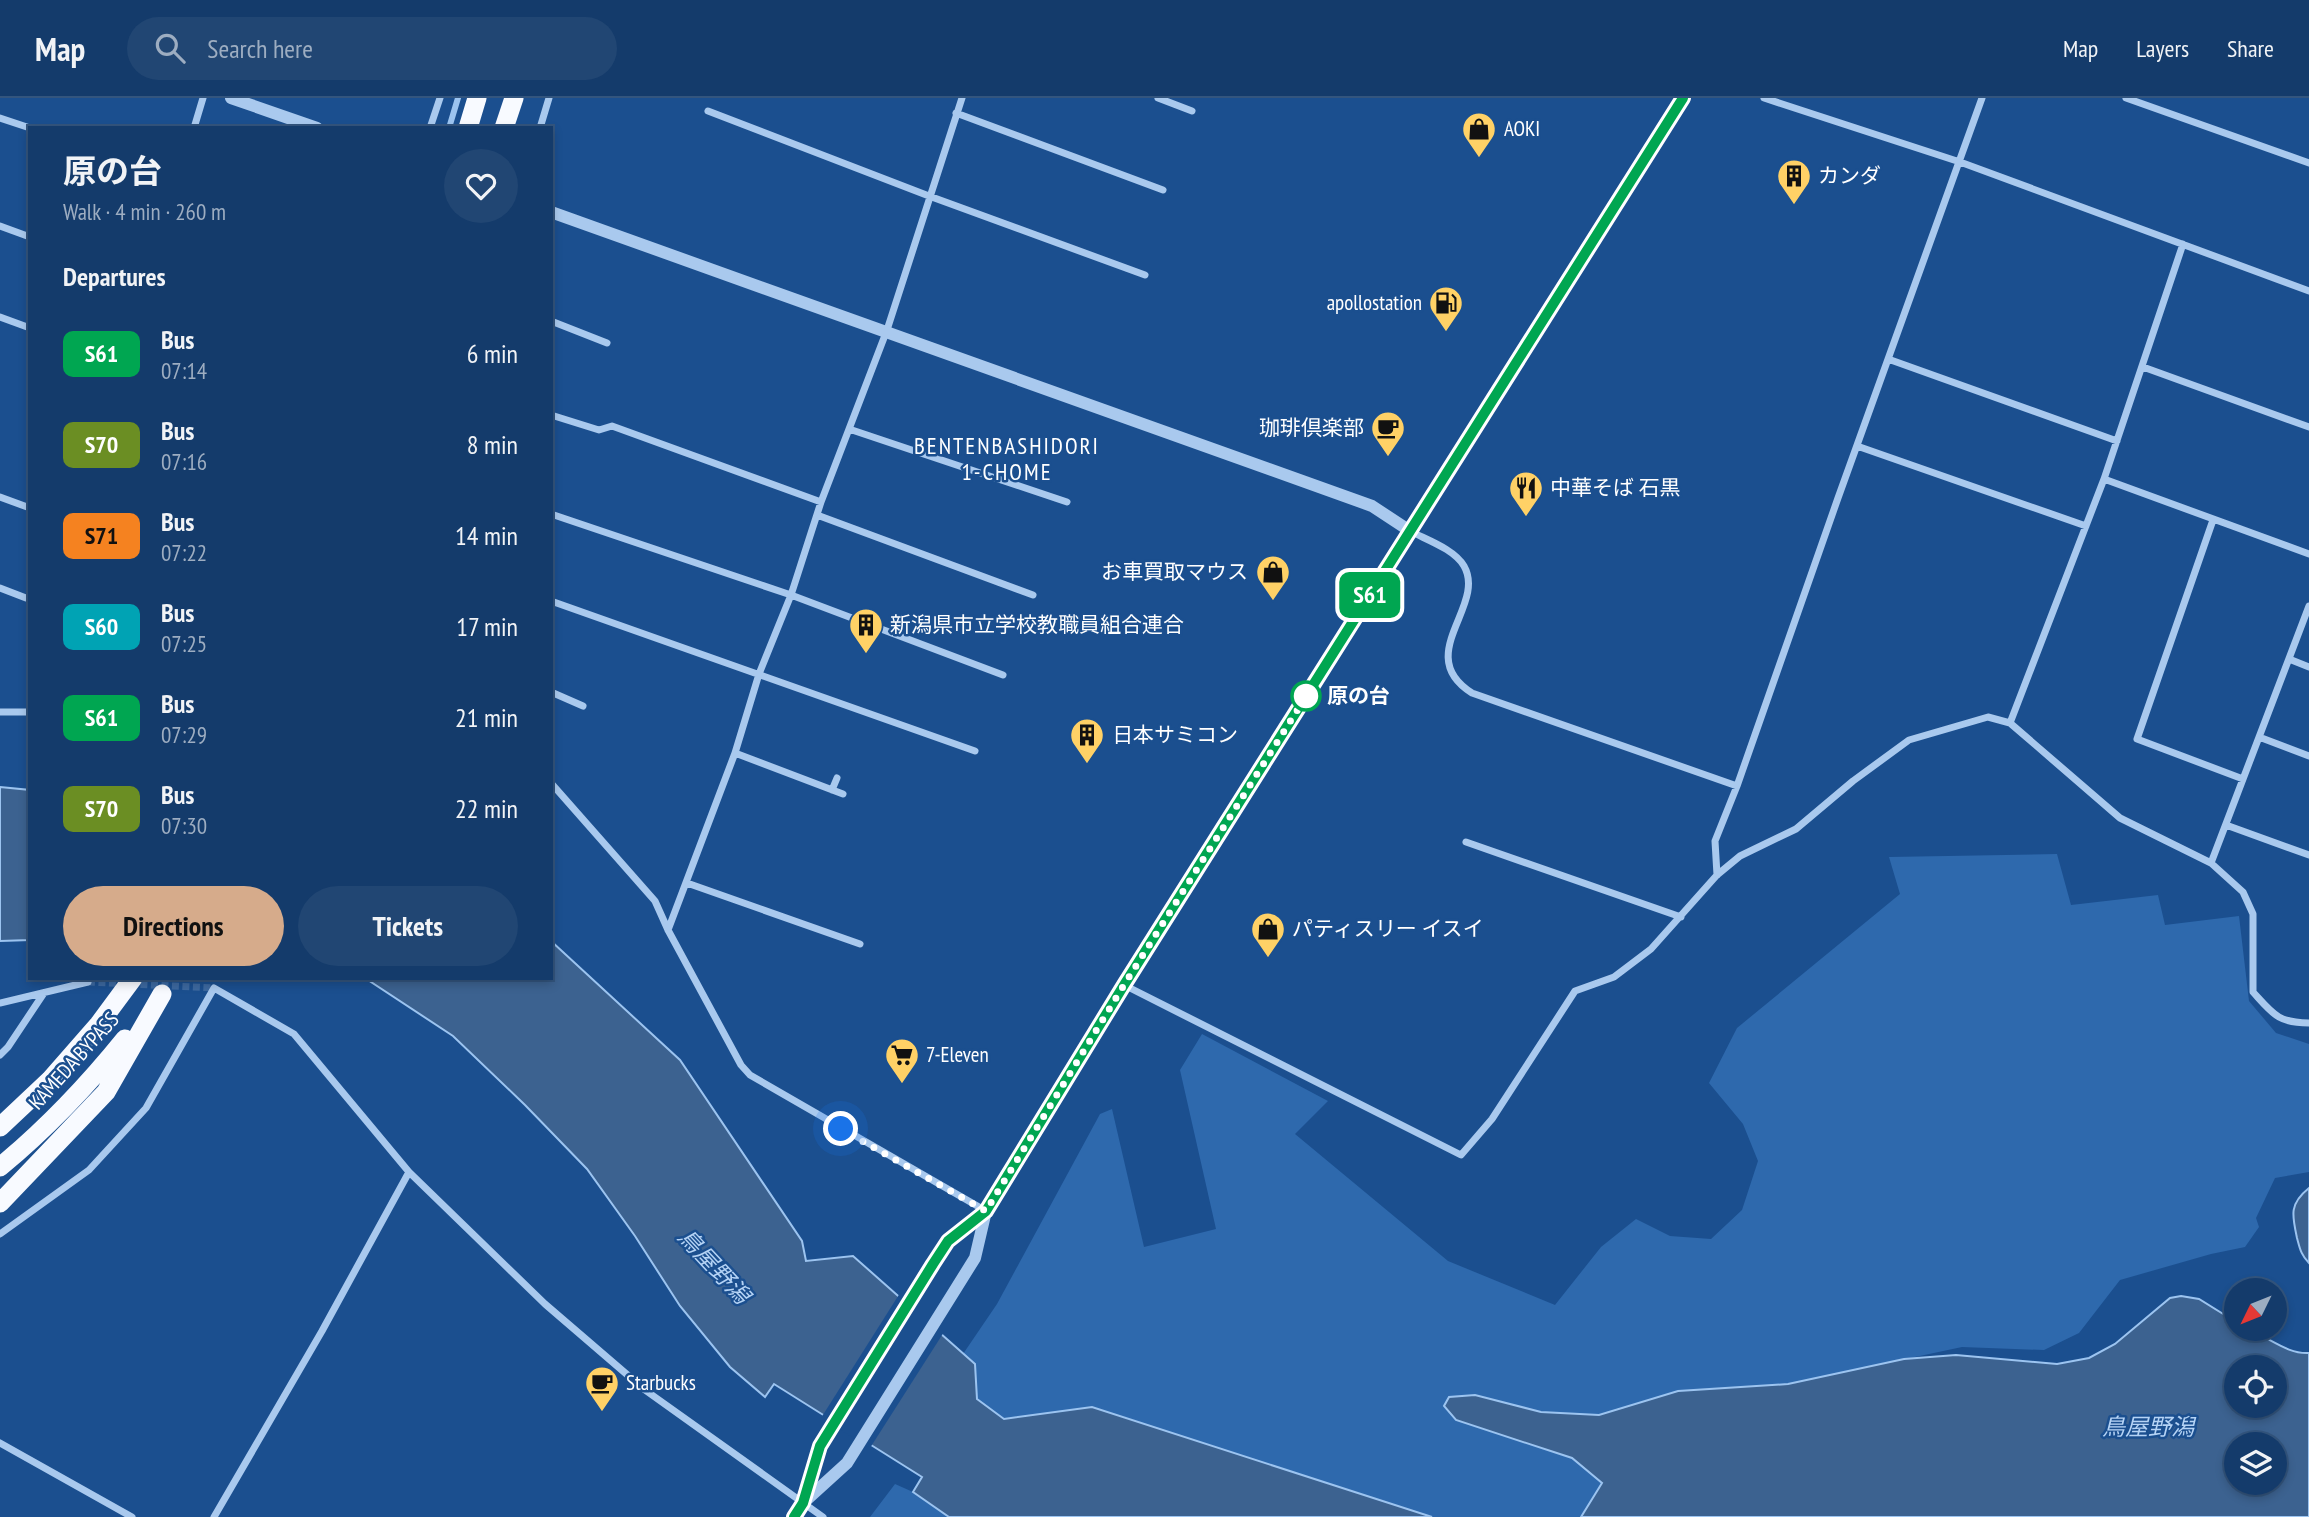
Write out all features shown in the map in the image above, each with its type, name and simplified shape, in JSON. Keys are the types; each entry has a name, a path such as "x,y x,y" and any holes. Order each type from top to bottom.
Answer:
{"highway":[{"path":"469,126 477,98"},
{"path":"505,126 514,98"},
{"name":"KAMEDA BYPASS","path":"0,1127 50,1080 99,1024 132,980"},
{"path":"0,1203 106,1092 168,986"},
{"name":"KAMEDA BYPASS","path":"0,1167 89,1084 168,986"}],"street":[{"path":"195,126 203,98"},
{"path":"231,98 311,126"},
{"path":"431,126 440,98"},
{"path":"541,126 549,98"},
{"path":"668,930 735,754 759,674 791,595 821,502 887,330 962,98"},
{"path":"1158,98 1192,111"},
{"path":"794,1517 803,1503 847,1463 975,1258 986,1211 1124,985 1683,98"},
{"path":"1764,98 1960,162 2309,291"},
{"path":"1717,875 1715,841 1737,786 1982,98"},
{"path":"2126,98 2309,163"},
{"path":"708,110 929,196 1145,275"},
{"path":"956,113 1163,190"},
{"path":"0,118 28,127"},
{"path":"553,213 887,330 1372,506 1455,556 1468,575 1468,587 1449,650 1453,676 1461,686 1472,693 1737,786"},
{"path":"0,226 28,236"},
{"path":"2010,723 2104,479 2183,244"},
{"path":"0,317 28,327"},
{"path":"553,322 607,342"},
{"path":"1888,359 2117,441"},
{"path":"2143,367 2309,427"},
{"path":"553,416 599,430 612,426 821,502"},
{"path":"849,429 1067,502"},
{"path":"1857,446 2086,526"},
{"path":"2104,479 2309,554"},
{"path":"0,497 28,507"},
{"path":"553,515 791,595 1003,675"},
{"path":"817,515 1033,595"},
{"path":"2213,520 2137,739 2243,779"},
{"path":"0,588 26,598"},
{"path":"553,602 975,751"},
{"path":"2211,863 2309,606"},
{"path":"2288,659 2309,667"},
{"path":"553,693 583,706"},
{"path":"0,712 28,712"},
{"path":"1124,985 1461,1155 1492,1119 1575,991 1614,977 1651,949 1717,875 1740,856 1796,829 1909,740 1988,718 2010,723 2120,818 2211,863 2243,892 2253,914 2253,992 2273,1014 2290,1023 2309,1023"},
{"path":"2259,737 2309,756"},
{"path":"735,754 844,794"},
{"path":"832,790 837,778"},
{"path":"553,785 655,901 741,1065 750,1075 986,1211"},
{"path":"2226,825 2309,855"},
{"path":"1466,842 1681,916"},
{"path":"687,883 860,944"},
{"path":"0,1003 88,982"},
{"path":"0,1234 89,1170 146,1108 214,988 294,1034 409,1172 545,1304 645,1390 823,1517"},
{"path":"0,1055 44,992"},
{"path":"214,1517 322,1331 409,1172"},
{"path":"803,1503 820,1446 948,1241 986,1211"},
{"path":"0,1443 132,1517"}],"shaded area":[{"path":"2057,854 2071,905 2158,895 2165,925 2239,916 2249,1001 2276,1033 2309,1044 2309,1172 2275,1178 2256,1218 2259,1227 2245,1247 2120,1280 2079,1333 2044,1350 1962,1347 1788,1384 1678,1391 1600,1415 1541,1412 1475,1395 1456,1420 1572,1458 1602,1483 1581,1517 1432,1517 1092,1407 1004,1419 976,1399 975,1364 963,1354 997,1304 1100,1114 1112,1109 1144,1247 1216,1229 1180,1070 1202,1034 1328,1101 1295,1134 1448,1261 1555,1305 1601,1247 1636,1219 1670,1236 1711,1239 1742,1210 1758,1161 1743,1124 1709,1083 1737,1028 1900,894 1889,857"},
{"path":"895,1484 913,1492 949,1517 870,1517"}],"water":[{"path":"0,787 28,790 28,940 0,941"},
{"path":"553,943 680,1060 802,1241 806,1261 853,1256 975,1364 977,1399 1004,1419 1092,1407 1432,1517 949,1517 913,1492 922,1477 774,1384 765,1397 730,1367 680,1306 587,1169 453,1036 368,980 553,980"},
{"path":"2309,1188 2309,1263 2300,1249 2293,1216 2298,1199"},
{"name":"鳥屋野潟","path":"2181,1296 2199,1299 2224,1315 2224,1341 2272,1341 2290,1350 2309,1353 2309,1517 1581,1517 1602,1483 1572,1458 1456,1420 1444,1406 1449,1397 1475,1395 1541,1412 1599,1415 1678,1391 1788,1384 1904,1359 1956,1355 2057,1364 2089,1358 2115,1344 2170,1298"}],"pier":[{"path":"900,1293 944,1332 870,1448 821,1418"}],"waterway":[{"path":"450,126 458,98"}],"tunnel":[{"path":"88,982 214,988"}],"bus line":[{"name":"S61","path":"794,1517 803,1503 820,1446 933,1264 948,1241 986,1211 1124,985 1683,98"}],"place":[{"name":"AOKI","path":"1479,159"},
{"name":"カンダ","path":"1794,206"},
{"name":"apollostation","path":"1446,333"},
{"name":"珈琲倶楽部","path":"1388,458"},
{"name":"中華そば 石黒","path":"1526,518"},
{"name":"お車買取マウス","path":"1273,602"},
{"name":"新潟県市立学校教職員組合連合","path":"866,655"},
{"name":"原の台","path":"1306,696"},
{"name":"日本サミコン","path":"1087,765"},
{"name":"パティスリー イスイ","path":"1268,959"},
{"name":"7-Eleven","path":"902,1085"},
{"name":"Starbucks","path":"602,1413"}],"district":[{"name":"BENTENBASHIDORI 1-CHOME","path":"1007,459"}],"route":[{"path":"841,1129 986,1211 1124,985 1310,690 1306,696"}]}
